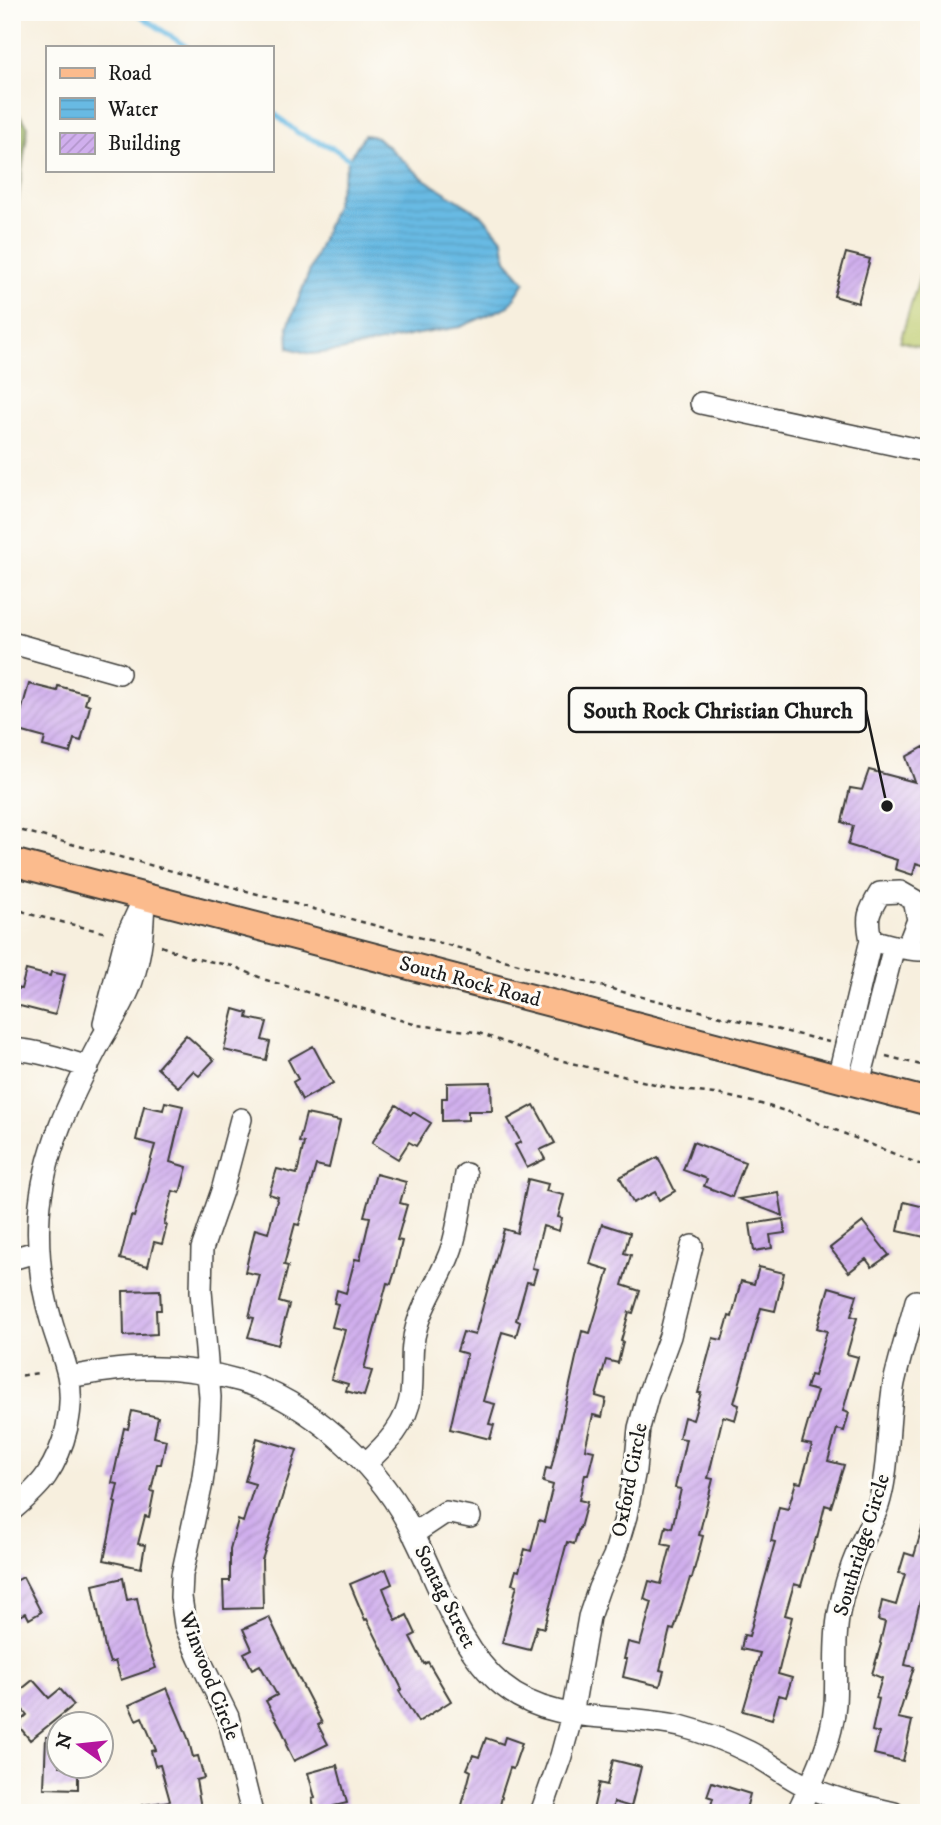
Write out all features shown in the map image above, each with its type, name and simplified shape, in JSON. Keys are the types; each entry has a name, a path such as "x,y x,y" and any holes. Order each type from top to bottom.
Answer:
{"main road":[{"name":"South Rock Road","path":"12,863 929,1102"}],"street":[{"path":"701,403 929,452"},
{"path":"12,643 119,673"},
{"path":"900,892 914,900 918,920 900,947 866,1052 848,1081 845,1046 870,940 867,922 880,893 900,892"},
{"path":"12,1510 46,1477 65,1436 70,1409 69,1377 43,1287 39,1216 43,1182 61,1119 100,1042 126,937 144,898"},
{"path":"870,940 929,950"},
{"path":"12,1049 55,1056 88,1068"},
{"name":"Winwood Circle","path":"242,1119 202,1249 200,1281 210,1397 208,1441 182,1575 181,1597 185,1625 228,1717 253,1813"},
{"path":"365,1464 387,1444 407,1412 411,1394 411,1357 415,1331 422,1309 451,1248 466,1174"},
{"name":"Oxford Circle","path":"541,1813 572,1715 589,1617 614,1556 626,1516 642,1416 670,1336 692,1246"},
{"path":"12,1259 39,1251"},
{"name":"Southridge Circle","path":"797,1813 824,1756 831,1731 835,1704 838,1617 856,1555 879,1503 886,1473 894,1382 916,1301"},
{"name":"Sontag Street","path":"69,1377 107,1370 176,1369 208,1373 243,1382 273,1394 337,1436 386,1489 407,1521 468,1647 484,1668 503,1686 526,1700 555,1712 646,1720 680,1726 748,1751 809,1787 843,1801 894,1813"},
{"path":"413,1535 446,1512 470,1517"}],"path":[{"path":"12,691 16,676"},
{"path":"12,830 639,996 845,1046"},
{"path":"12,907 33,915 109,933"},
{"path":"154,943 188,957 233,966 266,979 416,1025 476,1032 540,1055 629,1078 773,1107 929,1168"},
{"path":"866,1052 929,1067"},
{"path":"12,1377 38,1373"},
{"path":"926,1813 929,1795"}],"green space":[{"path":"12,105 28,126 12,247"},
{"path":"929,246 929,350 900,341"}],"water":[{"path":"364,135 377,137 424,179 483,216 503,240 506,260 525,282 509,306 460,327 340,351 310,354 289,348 288,326 333,211 349,159"}],"building":[{"path":"846,253 870,259 858,303 834,296"},
{"path":"29,684 57,691 58,686 88,694 85,704 90,706 81,741 74,739 70,753 43,746 45,738 16,730"},
{"path":"924,747 929,757 929,867 916,863 913,875 895,869 897,860 848,845 853,826 842,822 850,788 862,790 869,770 915,782 906,757"},
{"path":"26,970 50,976 51,972 65,975 55,1015 12,1004 15,988 21,989"},
{"path":"234,1009 248,1013 247,1018 267,1022 262,1040 270,1042 266,1060 224,1050"},
{"path":"186,1035 214,1060 199,1076 193,1071 178,1087 157,1068"},
{"path":"313,1046 333,1083 302,1100 293,1082 298,1079 288,1060"},
{"path":"491,1082 492,1111 468,1111 468,1120 442,1121 442,1098 447,1098 447,1083"},
{"path":"165,1102 183,1106 170,1162 187,1167 180,1193 173,1191 164,1224 167,1225 162,1244 154,1242 148,1266 120,1259 131,1216 134,1217 155,1145 136,1140 144,1106 163,1110"},
{"path":"396,1105 431,1123 416,1146 409,1142 398,1159 372,1143"},
{"path":"534,1105 555,1143 540,1150 545,1159 527,1168 515,1145 521,1142 508,1119"},
{"path":"306,1114 340,1121 329,1168 316,1165 299,1225 295,1224 284,1265 288,1266 279,1302 289,1305 278,1345 248,1337 254,1318 249,1317 260,1275 245,1272 255,1229 268,1233 278,1197 269,1194 277,1169 297,1174 304,1143 299,1142"},
{"path":"693,1142 745,1162 732,1197 704,1186 707,1179 683,1170"},
{"path":"658,1157 675,1191 659,1200 655,1192 633,1203 620,1177"},
{"path":"376,1174 406,1182 400,1203 407,1205 397,1240 402,1241 395,1271 391,1284 387,1283 364,1369 372,1371 364,1396 346,1391 348,1384 331,1379 345,1330 332,1327 338,1304 334,1303 337,1290 346,1293 355,1259 360,1260 370,1217 364,1216"},
{"path":"528,1179 548,1184 546,1191 564,1195 558,1217 562,1218 559,1231 543,1226 532,1268 537,1269 533,1283 527,1282 516,1320 520,1322 516,1336 502,1332 483,1401 495,1404 489,1424 494,1425 490,1439 450,1429 467,1354 457,1351 463,1332 475,1335 504,1229 517,1233"},
{"path":"779,1193 783,1216 739,1199"},
{"path":"904,1202 929,1208 929,1238 898,1231"},
{"path":"783,1219 785,1233 770,1235 772,1248 754,1251 750,1224"},
{"path":"863,1222 889,1255 872,1267 866,1259 849,1272 830,1248"},
{"path":"602,1224 630,1233 624,1253 631,1255 622,1285 640,1291 633,1313 629,1312 618,1363 606,1360 596,1396 606,1399 602,1417 593,1415 585,1449 594,1451 579,1500 587,1502 574,1544 567,1542 544,1628 537,1626 530,1650 502,1643 517,1585 512,1584 516,1570 519,1571 525,1549 531,1551 539,1520 544,1522 553,1485 543,1482 546,1468 551,1469 582,1331 590,1333 609,1270 590,1264"},
{"path":"759,1267 784,1273 775,1311 761,1308 734,1403 739,1405 735,1420 723,1416 708,1478 713,1479 699,1535 703,1536 674,1630 670,1629 660,1670 664,1671 660,1686 623,1677 628,1642 640,1645 652,1602 644,1599 649,1581 661,1584 671,1546 662,1544 666,1526 672,1528 681,1489 675,1488 686,1439 679,1438 684,1417 693,1420 713,1338 722,1340 729,1316 732,1317 741,1281 754,1284"},
{"path":"829,1287 857,1295 851,1316 857,1318 847,1354 858,1357 843,1411 849,1413 844,1431 837,1429 828,1461 844,1465 831,1507 825,1505 801,1586 794,1584 785,1615 792,1617 778,1674 792,1678 786,1697 779,1695 772,1719 743,1711 760,1653 741,1649 744,1635 749,1636 775,1542 771,1541 779,1507 788,1509 796,1482 801,1483 812,1445 802,1443 817,1391 806,1388 810,1375 814,1376 827,1331 817,1328"},
{"path":"160,1290 161,1310 156,1310 157,1334 124,1336 123,1291"},
{"path":"132,1411 158,1417 154,1437 166,1440 151,1491 154,1492 149,1517 145,1516 138,1544 145,1545 141,1568 104,1560 118,1484 112,1483 124,1428 128,1429"},
{"path":"257,1438 297,1450 262,1560 263,1608 224,1609 223,1581 230,1581 230,1549 238,1520 243,1522 255,1484 245,1481"},
{"path":"925,1519 929,1520 929,1603 920,1601 905,1665 914,1667 898,1718 912,1721 903,1761 874,1754 879,1733 872,1731 879,1699 876,1698 882,1678 872,1674 885,1622 878,1620 882,1601 896,1605 905,1574 899,1573 905,1553 914,1556"},
{"path":"386,1569 392,1584 383,1588 396,1621 407,1615 416,1634 410,1637 424,1664 428,1662 451,1701 418,1722 399,1691 402,1689 367,1619 365,1620 350,1584"},
{"path":"23,1577 41,1612 29,1619 26,1613 12,1620 12,1583"},
{"path":"123,1578 127,1600 137,1598 145,1638 156,1668 121,1680 115,1661 110,1663 105,1648 93,1585"},
{"path":"269,1617 322,1723 318,1725 328,1744 294,1761 281,1728 266,1701 277,1695 260,1665 252,1669 244,1653 252,1649 243,1629"},
{"path":"33,1680 49,1698 60,1689 74,1705 68,1710 46,1710 46,1727 30,1740 17,1724 27,1715 12,1697"},
{"path":"167,1688 193,1757 198,1756 204,1778 196,1780 202,1813 144,1813 143,1805 170,1801 160,1765 155,1766 151,1751 156,1750 142,1717 136,1720 129,1705"},
{"path":"46,1737 46,1780 78,1780 78,1789 44,1788"},
{"path":"505,1737 522,1743 513,1769 510,1768 498,1813 460,1813 471,1771 467,1769 473,1755 479,1757 486,1738 503,1744"},
{"path":"613,1760 641,1767 631,1807 614,1802 611,1813 593,1810 599,1783 607,1785"},
{"path":"337,1765 347,1803 334,1806 336,1813 316,1813 308,1773"},
{"path":"712,1782 750,1794 745,1813 709,1813 713,1798 707,1796"}],"waterway":[{"path":"135,12 186,46"},
{"path":"273,113 298,133 333,148 349,159"}],"place":[{"name":"South Rock Christian Church","path":"887,806"}]}
